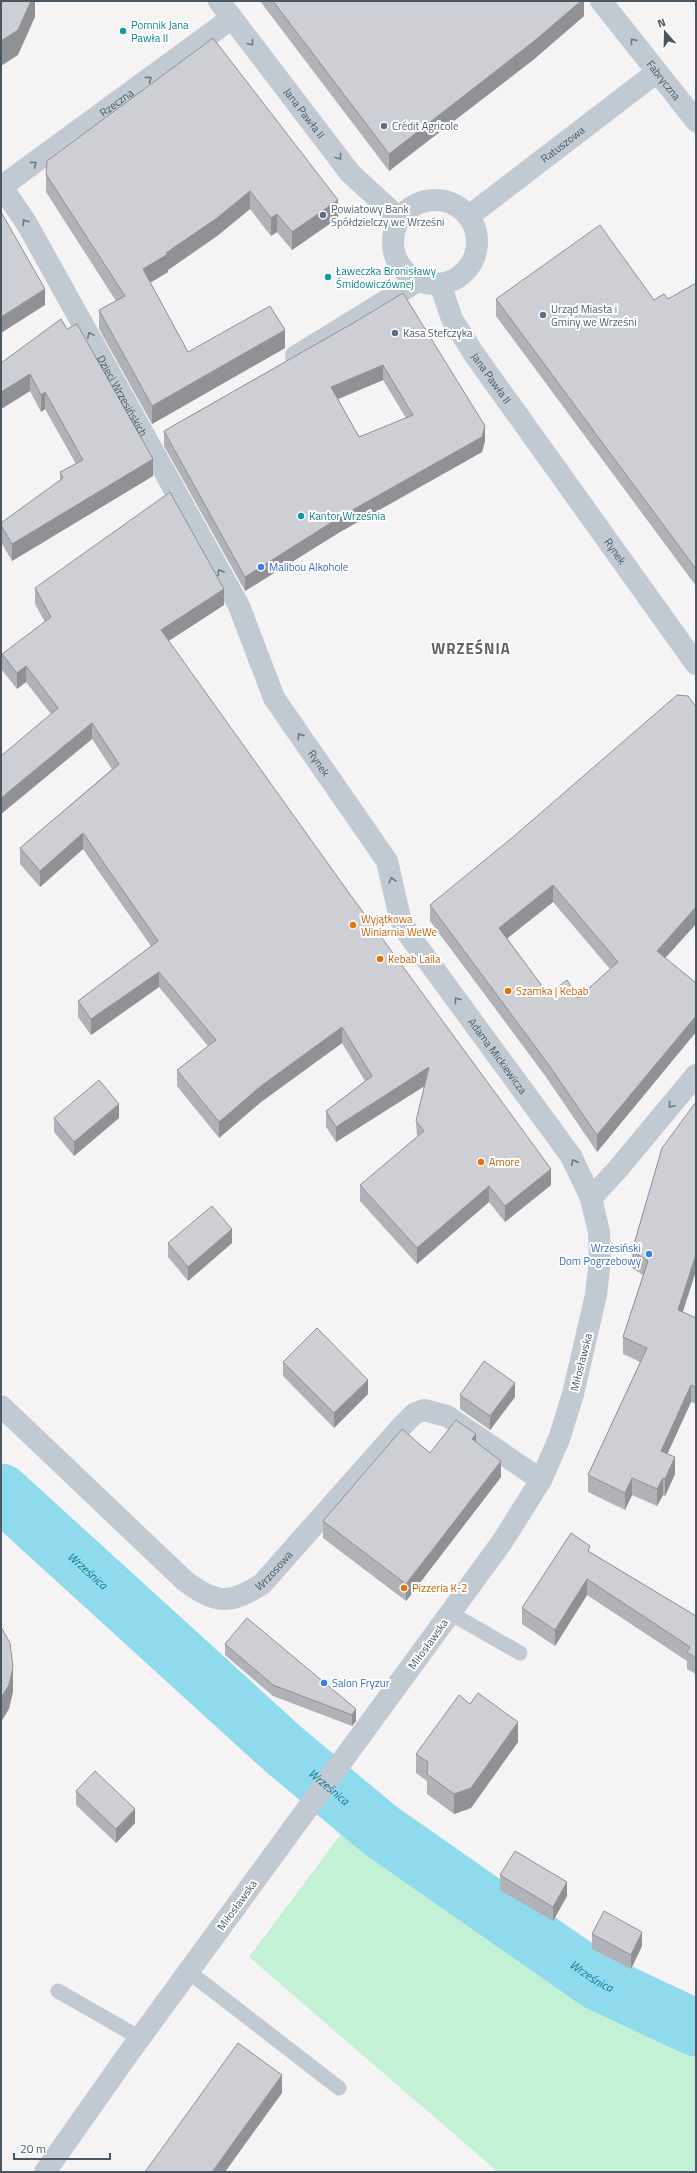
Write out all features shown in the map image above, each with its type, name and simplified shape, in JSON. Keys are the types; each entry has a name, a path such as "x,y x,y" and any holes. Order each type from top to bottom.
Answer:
{"street":[{"name":"Fabryczna","path":"601,1 696,121"},
{"name":"Rzeczna","path":"1,187 225,9"},
{"name":"Jana Pawła II","path":"225,9 350,172 399,218"},
{"name":"Ratuszowa","path":"469,216 657,72"},
{"name":"Dzieci Wrzesińskich","path":"1,187 31,231 239,606"},
{"path":"434,199 453,203 469,216 476,232 477,250 470,266 457,278 440,284 418,281 409,276 398,264 392,249 393,233 399,218 414,204 434,199"},
{"path":"277,367 319,344 418,281"},
{"name":"Jana Pawła II","path":"440,284 452,319 474,354 556,465"},
{"path":"147,441 168,429"},
{"name":"Rynek","path":"556,465 696,664"},
{"name":"Rynek","path":"239,606 274,698 387,861 400,918"},
{"name":"Adama Mickiewicza","path":"400,918 409,935 571,1156 590,1198"},
{"path":"590,1198 617,1170 696,1075"},
{"name":"Miłosławska","path":"45,2172 140,2038 502,1542 541,1480 559,1439 573,1394 596,1295 600,1260 600,1232 590,1198"},
{"name":"Wrzosowa","path":"1,1406 185,1581 200,1593 220,1600 251,1591 262,1584 402,1426 414,1414 424,1410 447,1416 541,1480"}],"lane":[{"path":"450,1613 520,1653"},
{"path":"189,1972 339,2088"},
{"path":"58,1991 140,2038"}],"green space":[{"path":"350,1822 589,1994 696,2045 696,2172 498,2172 249,1957"}],"building":[{"path":"1,1 31,1 18,30 1,41"},
{"path":"273,1 581,1 533,42 389,154"},
{"path":"213,38 338,200 292,232 277,214 271,218 250,191 217,218 166,253 168,254 143,269 188,352 270,306 285,330 152,406 99,310 125,296 46,174 47,161"},
{"path":"1,212 45,289 1,317"},
{"path":"600,225 654,300 664,294 668,299 696,283 696,569 496,299"},
{"path":"403,293 485,426 482,437 340,517 245,577 164,431","holes":["383,365 413,415 359,437 331,387"]},
{"path":"61,319 67,329 77,324 153,459 12,544 1,523 63,478 60,472 83,460 45,392 41,395 30,374 1,392 1,363"},
{"path":"170,492 224,589 161,630 349,893 551,1169 505,1206 489,1186 417,1248 360,1185 424,1131 416,1121 429,1067 336,1127 326,1111 372,1076 342,1027 261,1086 219,1122 177,1070 216,1040 159,972 91,1019 78,1001 158,941 83,833 40,871 20,848 119,764 92,723 1,798 1,756 58,708 26,666 17,673 2,654 51,617 35,588"},
{"path":"677,695 688,696 696,707 696,907 657,951 696,983 696,1016 597,1135 546,1061 430,905 513,837","holes":["553,885 618,962 578,998 567,980 548,994 499,928"]},
{"path":"99,1080 119,1104 74,1142 54,1118"},
{"path":"696,1102 696,1254 678,1310 696,1318 696,1387 691,1385 661,1451 675,1457 665,1479 663,1478 657,1489 632,1478 625,1493 588,1475 647,1348 623,1337 648,1261 632,1251 662,1148"},
{"path":"212,1206 232,1229 188,1267 168,1243"},
{"path":"317,1328 368,1380 334,1413 283,1362"},
{"path":"484,1361 515,1383 490,1416 460,1395"},
{"path":"456,1420 476,1434 472,1439 501,1461 406,1584 323,1521 402,1429 430,1453"},
{"path":"571,1533 590,1546 588,1551 696,1616 696,1658 687,1652 690,1647 587,1579 555,1630 522,1608"},
{"path":"247,1618 356,1709 352,1715 273,1685 225,1644"},
{"path":"1,1627 10,1643 13,1667 9,1685 1,1698"},
{"path":"478,1693 518,1722 471,1788 454,1794 427,1774 428,1762 416,1754 459,1695 470,1704"},
{"path":"95,1771 135,1809 116,1829 76,1791"},
{"path":"515,1851 567,1882 553,1907 500,1875"},
{"path":"604,1911 642,1932 631,1955 592,1934"},
{"path":"238,2043 282,2075 212,2172 145,2172"}],"waterway":[{"name":"Wrześnica","path":"1,1492 283,1749 380,1830 598,1982 696,2028"}],"place":[{"name":"Pomnik Jana Pawła II","path":"123,31"},
{"name":"Crédit Agricole","path":"384,126"},
{"name":"Powiatowy Bank Spółdzielczy we Wrześni","path":"323,215"},
{"name":"Ławeczka Bronisławy Śmidowiczównej","path":"328,277"},
{"name":"Urząd Miasta i Gminy we Wrześni","path":"543,315"},
{"name":"Kasa Stefczyka","path":"395,333"},
{"name":"Kantor Września","path":"301,516"},
{"name":"Malibou Alkohole","path":"261,567"},
{"name":"Wyjątkowa Winiarnia WeWe","path":"353,925"},
{"name":"Kebab Laila","path":"380,959"},
{"name":"Szamka | Kebab","path":"508,991"},
{"name":"Amore","path":"481,1162"},
{"name":"Wrzesiński Dom Pogrzebowy","path":"649,1254"},
{"name":"Pizzeria K-2","path":"404,1588"},
{"name":"Salon Fryzur","path":"324,1683"}],"district":[{"name":"WRZEŚNIA","path":"471,649"}]}
